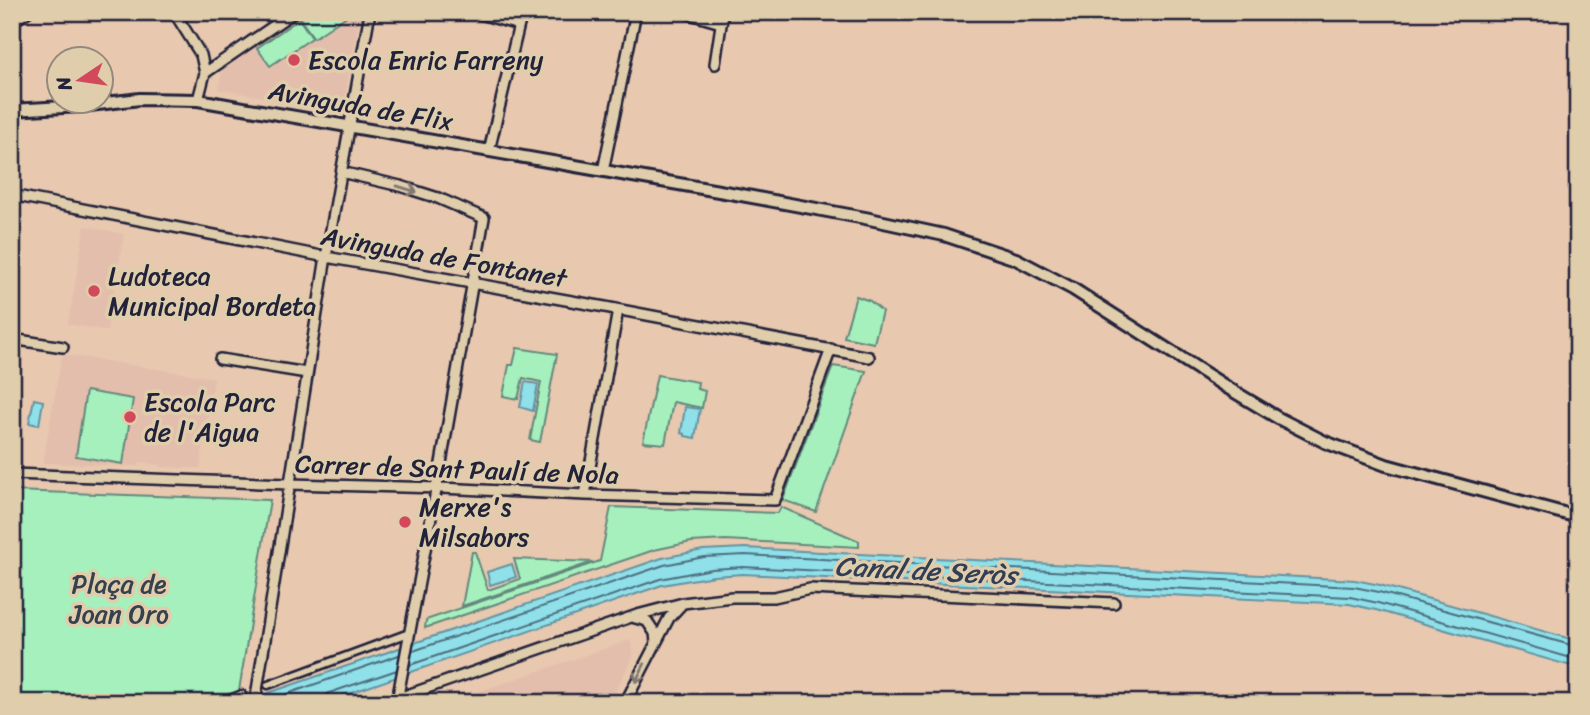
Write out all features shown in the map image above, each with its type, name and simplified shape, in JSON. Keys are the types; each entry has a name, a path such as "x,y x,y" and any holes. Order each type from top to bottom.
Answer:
{"street":[{"path":"12,24 30,12"},
{"path":"174,12 201,55 205,73 198,100"},
{"path":"205,73 294,12"},
{"path":"255,703 326,257 370,12"},
{"path":"473,12 519,25"},
{"path":"489,151 522,12"},
{"path":"603,171 636,12"},
{"path":"683,12 721,23"},
{"path":"715,65 723,12"},
{"name":"Avinguda de Flix","path":"12,110 140,99 198,100 866,218 944,235 1016,259 1073,289 1278,418 1325,442 1386,465 1578,517"},
{"path":"341,172 438,198 484,218 397,701"},
{"name":"Avinguda de Fontanet","path":"12,195 326,257 869,357"},
{"path":"585,495 618,310"},
{"path":"12,339 63,347"},
{"name":"Carrer de Sant Paulí de Nola","path":"12,474 775,500 831,349"},
{"path":"220,359 307,373"},
{"path":"384,703 397,701 629,618 683,603 723,597 774,597 810,589 1114,603"},
{"path":"625,703 669,618 683,603"},
{"path":"629,618 647,621 655,634 656,642"},
{"path":"268,685 409,633"},
{"path":"219,703 242,694"}],"shaded area":[{"name":"Escola Enric Farreny","path":"307,12 361,12 342,112 219,89 222,69"},
{"name":"Ludoteca Municipal Bordeta","path":"85,226 124,234 107,331 68,324"},
{"name":"Escola Parc de l'Aigua","path":"62,354 214,378 200,468 160,467 140,462 139,466 43,463"},
{"path":"630,640 634,654 610,703 445,703"}],"green space":[{"path":"310,12 351,13 314,38 300,19"},
{"path":"299,19 312,38 270,66 257,48"},
{"path":"856,296 870,301 882,311 874,343 844,337"},
{"path":"517,348 557,354 540,442 530,440 541,382 523,378 518,399 503,396 509,365 513,365"},
{"path":"833,366 866,371 816,512 783,500"},
{"path":"657,375 698,382 697,389 705,391 702,408 673,402 665,444 643,442"},
{"path":"86,391 133,399 123,464 76,456"},
{"name":"Plaça de Joan Oro","path":"12,491 270,500 237,703 12,703"},
{"path":"611,507 778,513 781,507 859,541 859,547 726,540 691,542 654,550 425,628 426,620 600,561"},
{"path":"472,552 475,552 488,590 520,579 514,559 593,562 462,606"}],"water":[{"path":"525,382 538,384 533,411 520,407"},
{"path":"34,399 43,401 39,425 29,423"},
{"path":"685,407 700,409 695,438 681,433"},
{"name":"Canal de Seròs","path":"745,548 1355,580 1578,641 1578,668 1349,604 743,574 662,585 322,703 239,703 662,558 703,550"},
{"path":"512,564 516,577 490,585 487,572"}],"place":[{"name":"Escola Enric Farreny","path":"294,60"},
{"name":"Ludoteca Municipal Bordeta","path":"94,291"},
{"name":"Escola Parc de l'Aigua","path":"130,417"},
{"name":"Merxe's Milsabors","path":"405,522"}]}
